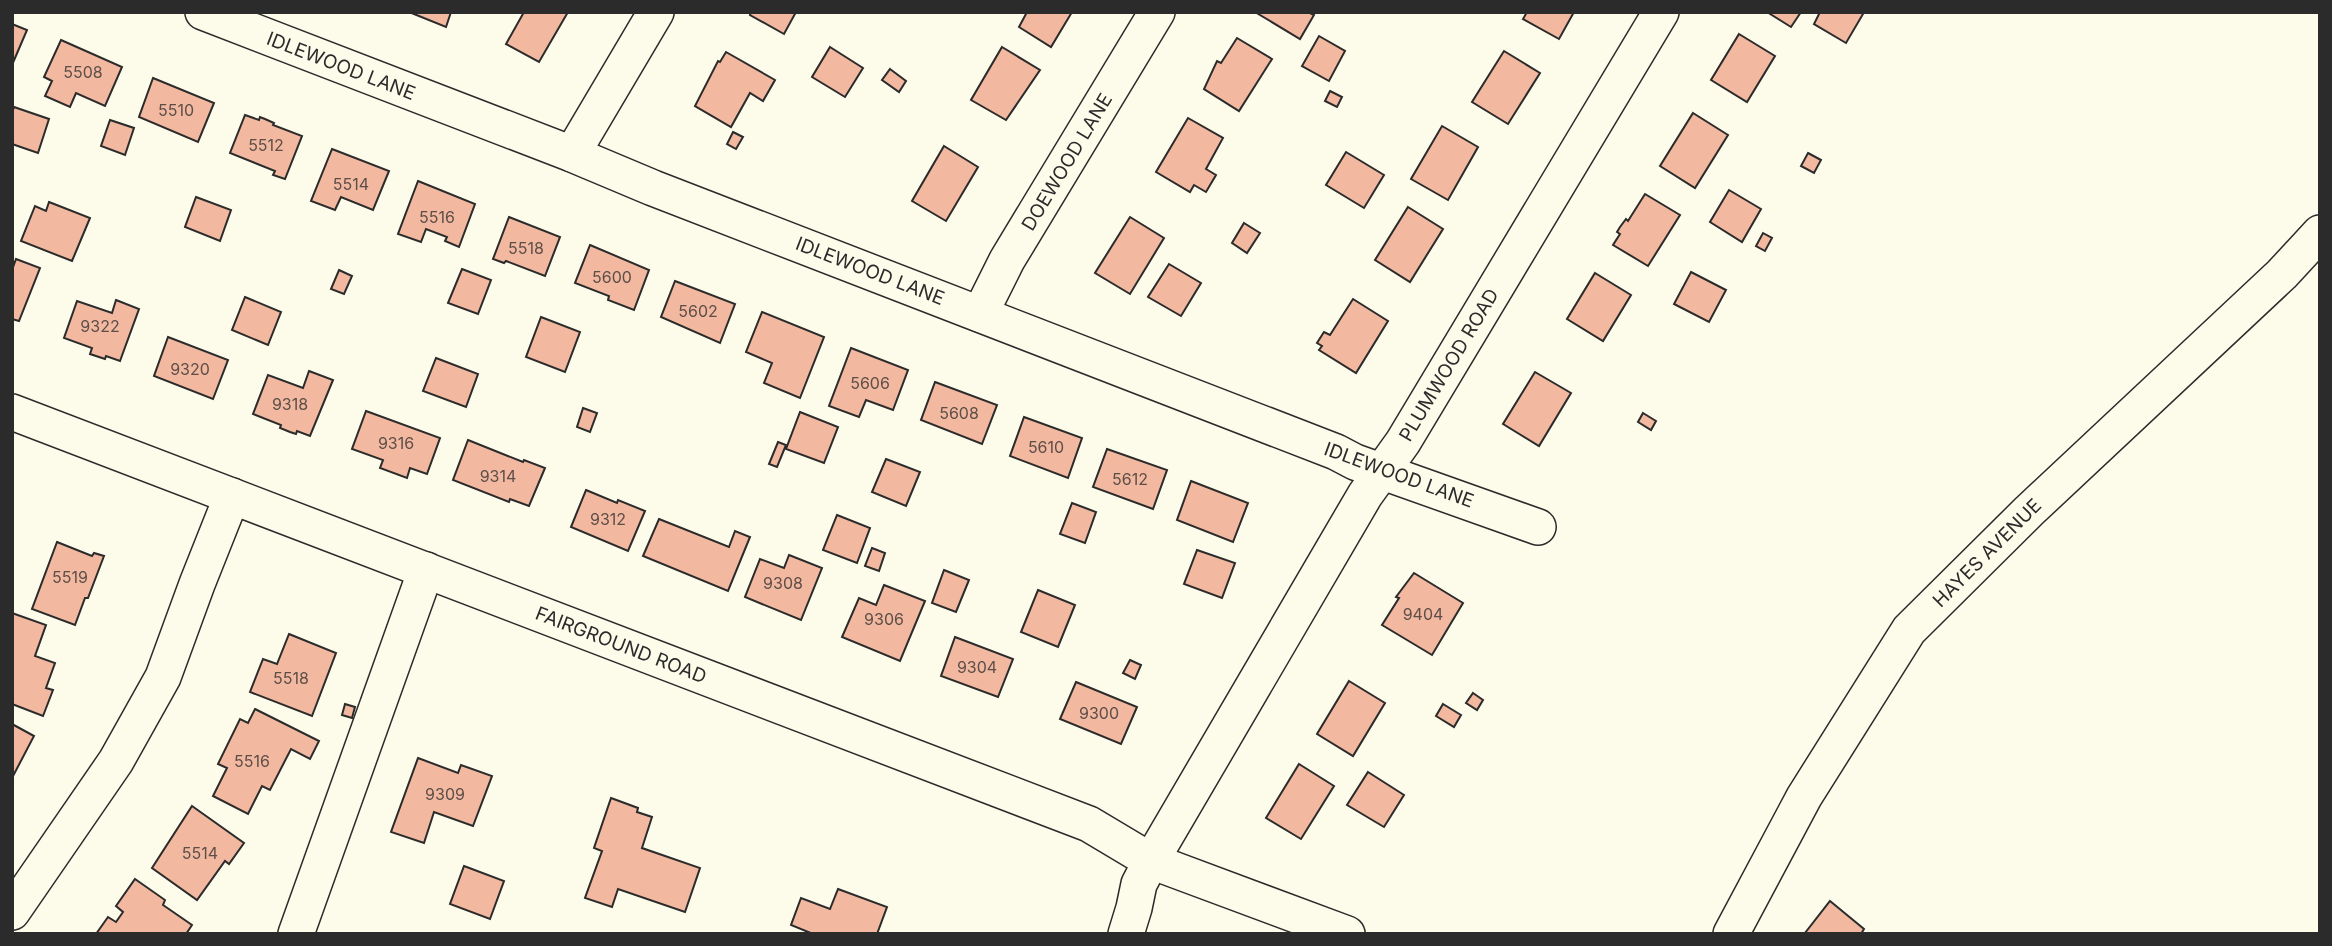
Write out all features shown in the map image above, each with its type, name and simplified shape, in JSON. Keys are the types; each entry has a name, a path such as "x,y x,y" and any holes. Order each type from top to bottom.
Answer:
{"street":[{"name":"IDLEWOOD LANE","path":"203,12 1382,471 1538,527"},
{"path":"572,154 656,12"},
{"name":"DOEWOOD LANE","path":"980,314 1007,260 1157,12"},
{"name":"PLUMWOOD ROAD","path":"1151,861 1366,495 1403,442 1661,12"},
{"name":"HAYES AVENUE","path":"1731,934 1804,797 1909,630 2029,511 2282,274 2320,233"},
{"name":"FAIRGROUND ROAD","path":"12,412 1089,824 1151,861 1347,934"},
{"path":"12,912 116,761 163,677 232,496"},
{"path":"296,934 426,570"},
{"path":"1126,934 1139,884 1151,861"}],"building":[{"path":"409,12 451,12 446,27"},
{"path":"524,12 568,12 539,62 506,44"},
{"path":"751,12 796,12 784,34 750,15"},
{"path":"1027,12 1072,12 1051,47 1019,27"},
{"path":"1255,12 1308,12 1314,15 1300,39"},
{"path":"1527,12 1574,12 1559,39 1523,19"},
{"path":"1767,12 1801,12 1791,27"},
{"path":"1820,12 1863,14 1846,43 1814,24"},
{"path":"12,24 27,30 12,65"},
{"path":"1739,34 1775,56 1747,102 1711,80"},
{"path":"1319,36 1345,51 1329,81 1302,66"},
{"path":"1237,38 1272,59 1239,111 1204,89 1217,61 1221,63"},
{"path":"61,40 122,67 105,106 76,93 70,107 45,96 52,81 44,77"},
{"path":"830,47 863,68 845,97 812,77"},
{"path":"1002,47 1040,70 1006,120 971,100"},
{"path":"1504,51 1540,73 1508,124 1472,102"},
{"path":"726,52 775,80 763,101 750,93 731,127 695,106 718,61 720,62"},
{"path":"890,69 906,81 899,92 882,80"},
{"path":"153,78 214,103 198,142 139,117"},
{"path":"1330,91 1342,97 1337,107 1325,101"},
{"path":"14,107 49,119 38,153 12,144"},
{"path":"1693,113 1728,135 1695,188 1660,166"},
{"path":"245,115 259,120 260,117 302,136 285,179 273,175 275,171 230,153"},
{"path":"1188,118 1223,138 1206,169 1216,175 1206,192 1194,185 1190,192 1156,172"},
{"path":"110,120 134,128 125,155 101,146"},
{"path":"1442,126 1478,147 1448,200 1411,179"},
{"path":"733,132 743,137 736,149 727,144"},
{"path":"944,146 978,167 946,221 912,201"},
{"path":"332,149 389,171 373,210 341,197 335,210 311,201"},
{"path":"1346,152 1384,175 1364,208 1326,185"},
{"path":"1808,153 1821,160 1814,173 1801,166"},
{"path":"418,181 475,204 459,247 445,241 447,237 426,229 421,242 398,234"},
{"path":"1729,190 1761,209 1742,242 1710,222"},
{"path":"1645,194 1680,215 1648,266 1613,245 1620,234 1617,232 1620,227 1626,219 1628,221"},
{"path":"196,197 231,210 220,241 185,227"},
{"path":"49,202 90,218 72,261 21,241 35,206 46,211"},
{"path":"1408,207 1443,229 1410,282 1375,260"},
{"path":"509,217 560,237 545,276 506,261 504,263 493,259"},
{"path":"1130,217 1164,238 1130,294 1095,273"},
{"path":"1244,223 1260,233 1247,253 1232,243"},
{"path":"1763,233 1772,238 1765,251 1756,246"},
{"path":"590,245 649,270 634,310 608,300 609,296 575,283"},
{"path":"16,259 40,268 19,321 12,319 12,270"},
{"path":"1169,264 1201,283 1181,316 1148,297"},
{"path":"462,269 491,280 478,314 448,303"},
{"path":"339,270 352,276 344,294 331,289"},
{"path":"1691,272 1726,290 1709,322 1674,304"},
{"path":"1595,273 1631,295 1603,341 1567,319"},
{"path":"675,281 735,304 720,343 661,317"},
{"path":"245,297 281,312 268,345 232,330"},
{"path":"1353,299 1388,321 1356,373 1319,350 1322,346 1317,343 1324,332 1330,335"},
{"path":"116,300 139,309 120,361 90,354 92,348 64,338 77,301 112,313"},
{"path":"762,312 824,337 800,398 764,383 772,363 746,352"},
{"path":"541,317 580,332 565,372 526,357"},
{"path":"168,337 228,360 213,399 154,376"},
{"path":"851,348 908,370 893,410 866,400 859,417 829,406"},
{"path":"436,358 478,374 466,407 423,391"},
{"path":"309,371 333,380 310,436 297,431 296,434 290,432 280,428 281,425 253,414 268,375 303,388"},
{"path":"1535,372 1571,393 1539,446 1503,424"},
{"path":"935,382 997,405 982,444 921,420"},
{"path":"583,408 597,413 590,432 577,427"},
{"path":"366,411 440,438 427,474 410,468 407,478 380,468 383,460 352,449"},
{"path":"800,412 838,427 824,463 786,449"},
{"path":"1643,413 1656,421 1651,430 1638,422"},
{"path":"1024,417 1082,438 1068,478 1010,456"},
{"path":"468,440 545,468 529,506 510,499 509,502 453,480"},
{"path":"778,442 786,445 777,467 769,464"},
{"path":"1107,449 1167,470 1153,509 1093,487"},
{"path":"886,459 920,472 906,506 872,492"},
{"path":"1191,481 1248,503 1233,542 1177,520"},
{"path":"586,490 645,511 628,551 571,527"},
{"path":"1072,503 1096,512 1085,543 1060,534"},
{"path":"837,515 870,528 857,563 823,550"},
{"path":"659,519 729,547 735,531 750,537 728,591 643,556"},
{"path":"57,542 92,556 94,553 104,556 75,625 32,609"},
{"path":"872,548 885,553 879,571 865,566"},
{"path":"1197,550 1235,563 1222,598 1184,584"},
{"path":"789,555 822,568 801,620 745,597 760,559 784,568"},
{"path":"944,570 969,580 956,612 932,603"},
{"path":"1414,573 1463,603 1432,655 1382,625 1399,598 1396,597"},
{"path":"884,585 925,601 900,661 842,637 859,598 876,605"},
{"path":"1038,590 1075,605 1058,647 1021,632"},
{"path":"12,613 46,625 35,656 55,663 46,688 53,690 43,716 12,704"},
{"path":"289,634 336,653 312,716 250,692 263,659 277,664"},
{"path":"955,637 1013,659 998,697 941,676"},
{"path":"1130,660 1141,665 1135,679 1123,673"},
{"path":"1349,681 1385,703 1353,756 1317,734"},
{"path":"1076,682 1137,707 1121,744 1060,719"},
{"path":"1473,693 1483,700 1477,710 1466,703"},
{"path":"345,704 355,707 352,718 342,715"},
{"path":"1443,704 1461,715 1454,727 1436,716"},
{"path":"255,709 319,741 310,759 291,749 270,790 262,786 248,814 213,796 227,768 218,764 240,719 248,723"},
{"path":"12,724 34,736 12,778"},
{"path":"418,758 458,773 461,765 492,776 473,826 434,812 424,843 391,832"},
{"path":"1299,764 1334,786 1301,839 1266,818"},
{"path":"1368,772 1404,795 1384,827 1347,805"},
{"path":"611,798 638,808 637,812 652,817 642,848 700,868 685,912 618,889 612,907 585,898 602,851 594,848"},
{"path":"192,806 244,843 229,864 225,861 197,900 152,868"},
{"path":"464,866 504,881 490,919 450,904"},
{"path":"135,879 165,900 163,905 192,925 186,934 96,934 108,917 116,922 123,912 116,906"},
{"path":"838,889 887,907 877,934 813,934 791,925 801,898 830,909"},
{"path":"1830,901 1864,929 1861,934 1805,933"}]}
